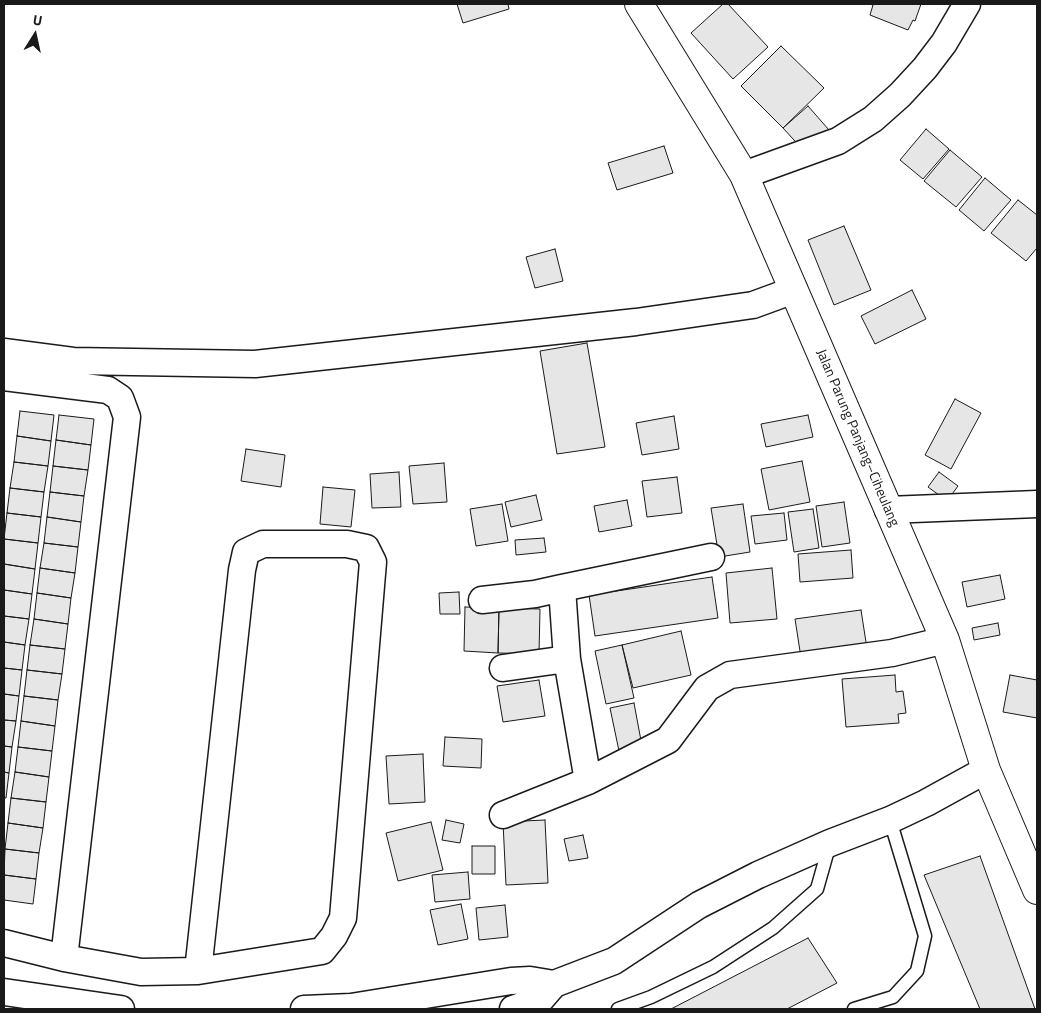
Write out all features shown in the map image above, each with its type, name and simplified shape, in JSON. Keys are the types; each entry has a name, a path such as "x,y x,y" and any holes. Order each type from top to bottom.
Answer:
{"street":[{"name":"Jalan Parung Panjang–Ciheulang","path":"639,4 744,175 944,640 986,770 1037,890"},
{"path":"744,175 838,141 873,118 900,96 925,68 944,44 967,4"},
{"path":"4,352 73,360 255,364 636,322 754,305 794,290"},
{"path":"4,377 108,390 120,398 127,417 64,958"},
{"path":"888,510 1037,504"},
{"path":"4,943 64,958 141,972 198,971 322,951 334,936 343,918 373,562 366,548 347,544 263,544 246,552 242,570 198,971"},
{"path":"482,600 535,594 711,557"},
{"path":"562,588 567,660 588,781"},
{"path":"503,815 588,781 668,740 707,688 730,675 892,653 944,640"},
{"path":"503,668 567,660"},
{"path":"514,1009 542,999 554,984 614,961 699,905 830,843 890,820 926,803 986,770"},
{"path":"304,1009 351,1007 511,981 530,980 554,984"},
{"path":"4,992 120,1009"}],"lane":[{"path":"854,1009 893,997 917,971 925,936 890,820"},
{"path":"618,1009 651,997 713,967 773,928 817,889 830,843"}],"building":[{"path":"457,4 508,4 509,9 463,23"},
{"path":"723,4 728,4 768,47 733,79 691,33"},
{"path":"869,4 921,4 915,21 913,20 908,30 870,15 873,5"},
{"path":"781,46 824,88 783,128 741,86"},
{"path":"808,106 829,130 804,151 783,128"},
{"path":"926,129 949,149 923,179 900,160"},
{"path":"664,146 673,173 617,190 608,163"},
{"path":"950,150 982,177 956,207 924,181"},
{"path":"985,178 1011,200 984,231 959,210"},
{"path":"1018,200 1037,215 1037,248 1026,261 991,233"},
{"path":"844,226 871,290 834,305 808,240"},
{"path":"555,249 563,281 535,288 526,257"},
{"path":"912,290 926,319 875,344 861,316"},
{"path":"587,343 605,447 557,454 540,351"},
{"path":"955,399 981,413 951,469 925,455"},
{"path":"20,411 54,415 51,441 17,436"},
{"path":"59,415 94,419 91,445 56,440"},
{"path":"808,415 813,437 766,447 761,424"},
{"path":"674,416 679,449 642,455 636,423"},
{"path":"17,436 51,441 48,466 14,462"},
{"path":"56,440 91,445 88,470 53,466"},
{"path":"246,449 285,455 281,487 241,481"},
{"path":"802,461 810,502 769,510 761,469"},
{"path":"14,462 48,466 44,492 10,488"},
{"path":"444,463 447,502 413,504 409,466"},
{"path":"53,466 88,470 84,496 50,492"},
{"path":"399,472 401,507 372,508 370,474"},
{"path":"939,472 958,486 947,501 928,487"},
{"path":"677,477 682,513 647,517 642,481"},
{"path":"323,487 355,490 351,527 320,524"},
{"path":"10,488 44,492 41,517 7,513"},
{"path":"50,492 84,496 81,522 47,517"},
{"path":"536,495 542,520 511,527 505,502"},
{"path":"627,500 632,526 599,532 594,506"},
{"path":"844,502 850,543 822,547 816,506"},
{"path":"502,504 508,541 476,546 470,509"},
{"path":"743,504 750,552 719,557 711,508"},
{"path":"813,509 819,548 794,552 788,512"},
{"path":"7,513 41,517 38,543 4,539"},
{"path":"784,513 787,540 755,544 751,516"},
{"path":"47,517 81,522 78,547 44,543"},
{"path":"544,538 546,552 516,555 515,540"},
{"path":"4,539 38,543 35,569 4,564"},
{"path":"44,543 78,547 75,573 40,568"},
{"path":"851,550 853,578 800,582 798,554"},
{"path":"4,564 35,569 32,594 4,590"},
{"path":"40,568 75,573 71,598 37,593"},
{"path":"772,568 777,619 730,623 726,573"},
{"path":"1000,575 1005,599 967,607 962,582"},
{"path":"712,577 718,618 595,636 589,595"},
{"path":"4,590 32,594 29,619 4,616"},
{"path":"459,592 460,614 440,614 439,593"},
{"path":"37,593 71,598 68,624 34,619"},
{"path":"465,607 499,608 498,653 464,651"},
{"path":"499,608 540,609 539,654 498,653"},
{"path":"861,610 868,655 802,664 795,619"},
{"path":"4,616 29,619 25,645 4,642"},
{"path":"34,619 68,624 65,649 30,645"},
{"path":"998,623 1000,635 974,640 972,628"},
{"path":"681,631 691,675 633,688 622,645"},
{"path":"4,642 25,645 22,670 4,668"},
{"path":"30,645 65,649 62,674 27,670"},
{"path":"622,645 634,698 606,704 595,651"},
{"path":"4,668 22,670 19,696 4,694"},
{"path":"27,670 62,674 58,700 24,696"},
{"path":"895,675 896,692 903,691 906,713 898,714 899,723 846,727 842,679"},
{"path":"1010,675 1037,680 1037,718 1003,712"},
{"path":"539,680 545,716 503,722 497,686"},
{"path":"4,694 19,696 16,721 4,720"},
{"path":"24,696 58,700 55,726 21,721"},
{"path":"634,703 642,746 619,751 610,708"},
{"path":"4,720 16,721 12,747 4,746"},
{"path":"21,721 55,726 52,751 18,747"},
{"path":"445,737 482,739 481,768 443,766"},
{"path":"4,746 12,747 9,773 4,772"},
{"path":"18,747 52,751 49,777 15,772"},
{"path":"423,754 425,802 389,804 386,756"},
{"path":"4,772 9,773 6,798 4,798"},
{"path":"15,772 49,777 46,802 11,798"},
{"path":"11,798 46,802 43,828 8,823"},
{"path":"446,820 464,824 460,843 442,840"},
{"path":"545,820 548,883 506,885 503,822"},
{"path":"431,822 443,870 398,881 386,833"},
{"path":"8,823 43,828 39,853 5,849"},
{"path":"583,835 588,858 569,861 564,839"},
{"path":"472,846 495,846 495,874 472,874"},
{"path":"5,849 39,853 36,879 4,875"},
{"path":"980,856 1035,1009 980,1009 924,875"},
{"path":"468,872 470,899 435,902 432,875"},
{"path":"4,875 36,879 33,904 4,900"},
{"path":"461,904 468,939 438,945 430,910"},
{"path":"505,905 508,937 479,940 476,908"},
{"path":"808,938 837,983 787,1009 671,1009"}]}
